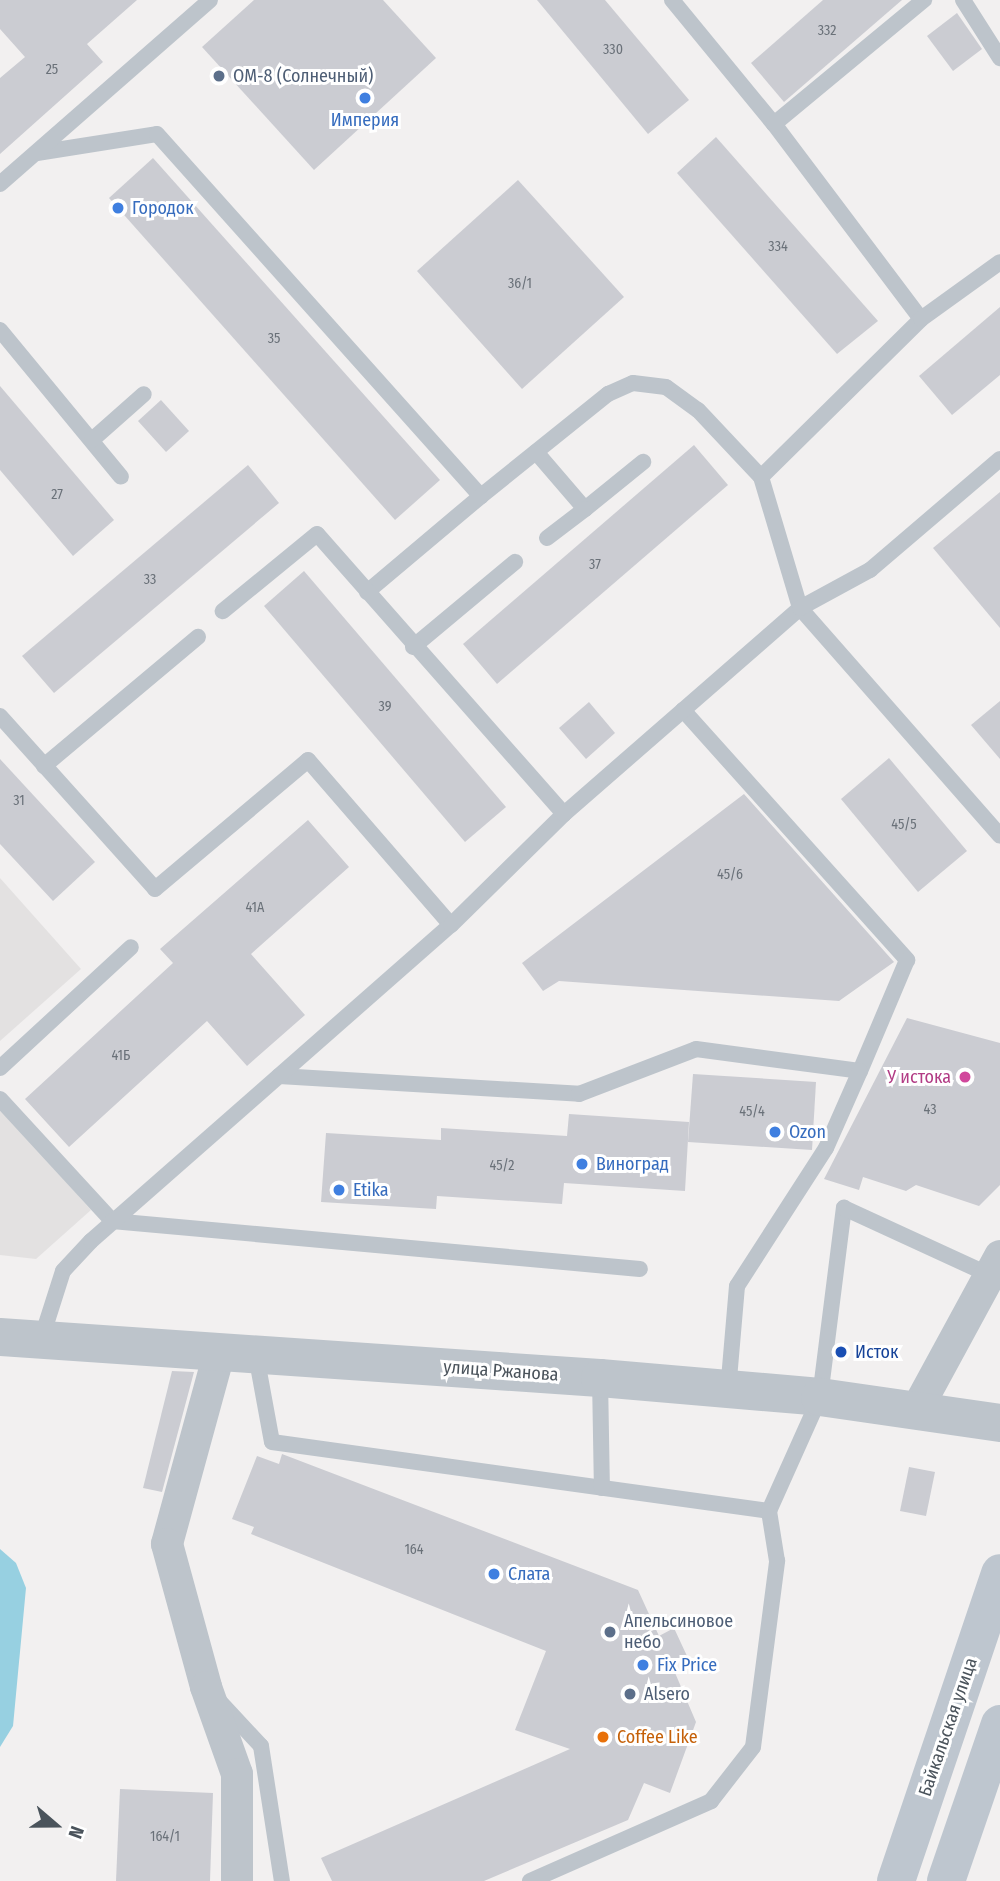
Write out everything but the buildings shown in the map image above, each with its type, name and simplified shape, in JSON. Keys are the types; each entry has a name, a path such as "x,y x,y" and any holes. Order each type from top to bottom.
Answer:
{"main road":[{"name":"Байкальская улица","path":"896,1881 1000,1573"},
{"path":"946,1881 1000,1724"}],"street":[{"path":"917,1409 995,1266"},
{"name":"улица Ржанова","path":"0,1337 600,1378 820,1397 1000,1423"},
{"path":"237,1881 237,1774 206,1687 167,1544 238,1352"}],"lane":[{"path":"0,184 210,0"},
{"path":"672,0 774,124 921,319"},
{"path":"774,124 923,0"},
{"path":"962,0 1000,58"},
{"path":"37,153 157,135 481,496"},
{"path":"761,477 921,319 1000,262"},
{"path":"0,330 121,477"},
{"path":"367,592 608,394 633,383 666,387 698,410 761,477 800,608 1000,836"},
{"path":"92,440 144,394"},
{"path":"536,452 585,509"},
{"path":"41,1340 63,1271 112,1221 451,925 564,814 800,608 870,570 1000,459"},
{"path":"547,538 643,461"},
{"path":"223,611 317,534 413,647 564,814"},
{"path":"413,647 515,562"},
{"path":"44,766 198,637"},
{"path":"683,710 907,960 826,1148 737,1286 728,1390"},
{"path":"0,716 155,890 308,760 451,925"},
{"path":"0,1068 131,947"},
{"path":"279,1076 579,1094 696,1049 860,1071"},
{"path":"0,1099 112,1221 640,1269"},
{"path":"530,1881 711,1801 753,1747 777,1561 769,1511 820,1397 844,1208 995,1266"},
{"path":"238,1352 272,1442 769,1511"},
{"path":"600,1378 602,1488"},
{"path":"206,1687 261,1746 282,1881"}],"shaded area":[{"path":"0,878 81,969 0,1041"},
{"path":"0,1108 91,1210 36,1259 0,1255"}],"water":[{"path":"0,1549 16,1563 26,1588 13,1726 0,1747"}],"place":[{"name":"ОМ-8 (Солнечный)","path":"219,76"},
{"name":"Империя","path":"365,98"},
{"name":"Городок","path":"118,208"},
{"name":"У истока","path":"965,1077"},
{"name":"Ozon","path":"775,1132"},
{"name":"Виноград","path":"582,1164"},
{"name":"Etika","path":"339,1190"},
{"name":"Исток","path":"841,1352"},
{"name":"Слата","path":"494,1574"},
{"name":"Апельсиновое небо","path":"610,1632"},
{"name":"Fix Price","path":"643,1665"},
{"name":"Alsero","path":"630,1694"},
{"name":"Coffee Like","path":"603,1737"}]}
